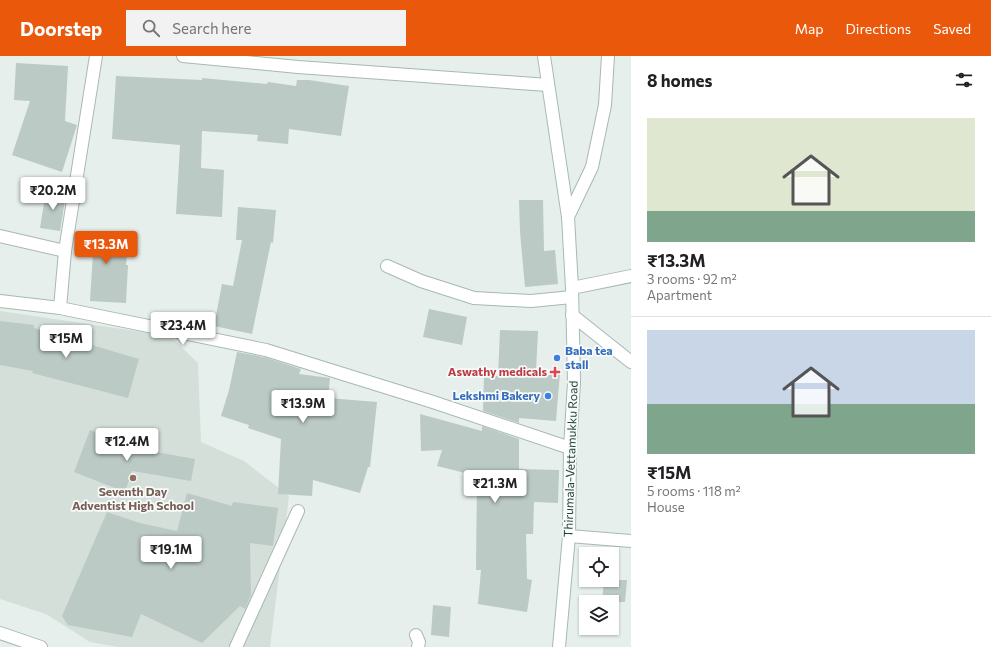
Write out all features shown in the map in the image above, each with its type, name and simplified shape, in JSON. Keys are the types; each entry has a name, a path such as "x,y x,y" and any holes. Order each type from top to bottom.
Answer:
{"street":[{"path":"60,308 65,252 96,56"},
{"path":"183,56 298,67 548,85"},
{"name":"Thirumala-Vettamukku Road","path":"544,56 568,217 572,293 574,382 570,448 569,536 559,647"},
{"path":"568,217 592,167 605,105 608,56"},
{"path":"0,236 65,252"},
{"path":"387,266 421,281 474,298 531,301 572,293 631,276"},
{"path":"0,301 60,308 266,350 433,402 570,448"},
{"path":"572,315 631,362"},
{"path":"236,647 298,511"},
{"path":"569,536 631,541"},
{"path":"0,633 41,647"}],"shaded area":[{"name":"Seventh Day Adventist High School","path":"0,311 170,336 198,363 201,442 244,461 289,496 270,647 118,647 90,642 46,614 0,599"}],"building":[{"path":"16,63 68,66 65,121 77,125 62,172 12,155 30,101 14,100"},
{"path":"116,76 202,80 202,78 267,84 268,82 296,86 297,80 309,80 349,86 341,136 289,129 288,144 257,141 258,135 202,131 201,168 224,170 222,217 176,214 180,145 112,139"},
{"path":"46,191 66,194 60,231 40,228"},
{"path":"519,200 543,200 544,251 555,250 558,284 525,287 520,232"},
{"path":"238,207 276,210 273,243 271,242 252,334 214,326 222,284 233,286 242,240 236,240"},
{"path":"76,231 109,235 110,232 129,233 126,265 128,265 126,303 90,301 93,253 74,251"},
{"path":"429,309 467,317 462,345 423,337"},
{"path":"0,321 34,325 34,328 139,359 128,398 32,373 33,371 0,365"},
{"path":"500,330 538,331 536,371 560,373 556,421 519,418 519,423 483,411 484,375 498,376"},
{"path":"237,352 264,357 301,369 299,374 330,378 328,398 377,402 370,467 368,467 360,493 313,480 312,496 278,494 281,439 248,428 249,425 221,416 229,390"},
{"path":"420,414 482,431 482,426 519,439 519,469 559,470 558,503 534,502 533,534 526,534 527,579 532,580 527,612 478,604 481,570 476,570 477,476 437,466 442,450 421,451"},
{"path":"90,430 145,450 195,459 191,481 132,471 125,492 74,472"},
{"path":"187,493 232,506 233,502 278,508 273,546 250,543 251,595 245,609 240,606 202,643 141,614 132,637 68,625 62,616 107,512 140,523 177,531"},
{"path":"619,580 627,580 625,602 619,602 619,595 603,595 603,587 619,587"},
{"path":"433,605 451,607 449,637 431,635"}],"place":[{"name":"Baba tea stall","path":"557,358"},
{"name":"Aswathy medicals","path":"555,372"},
{"name":"Lekshmi Bakery","path":"548,396"},
{"name":"Seventh Day Adventist High School","path":"133,478"}]}
